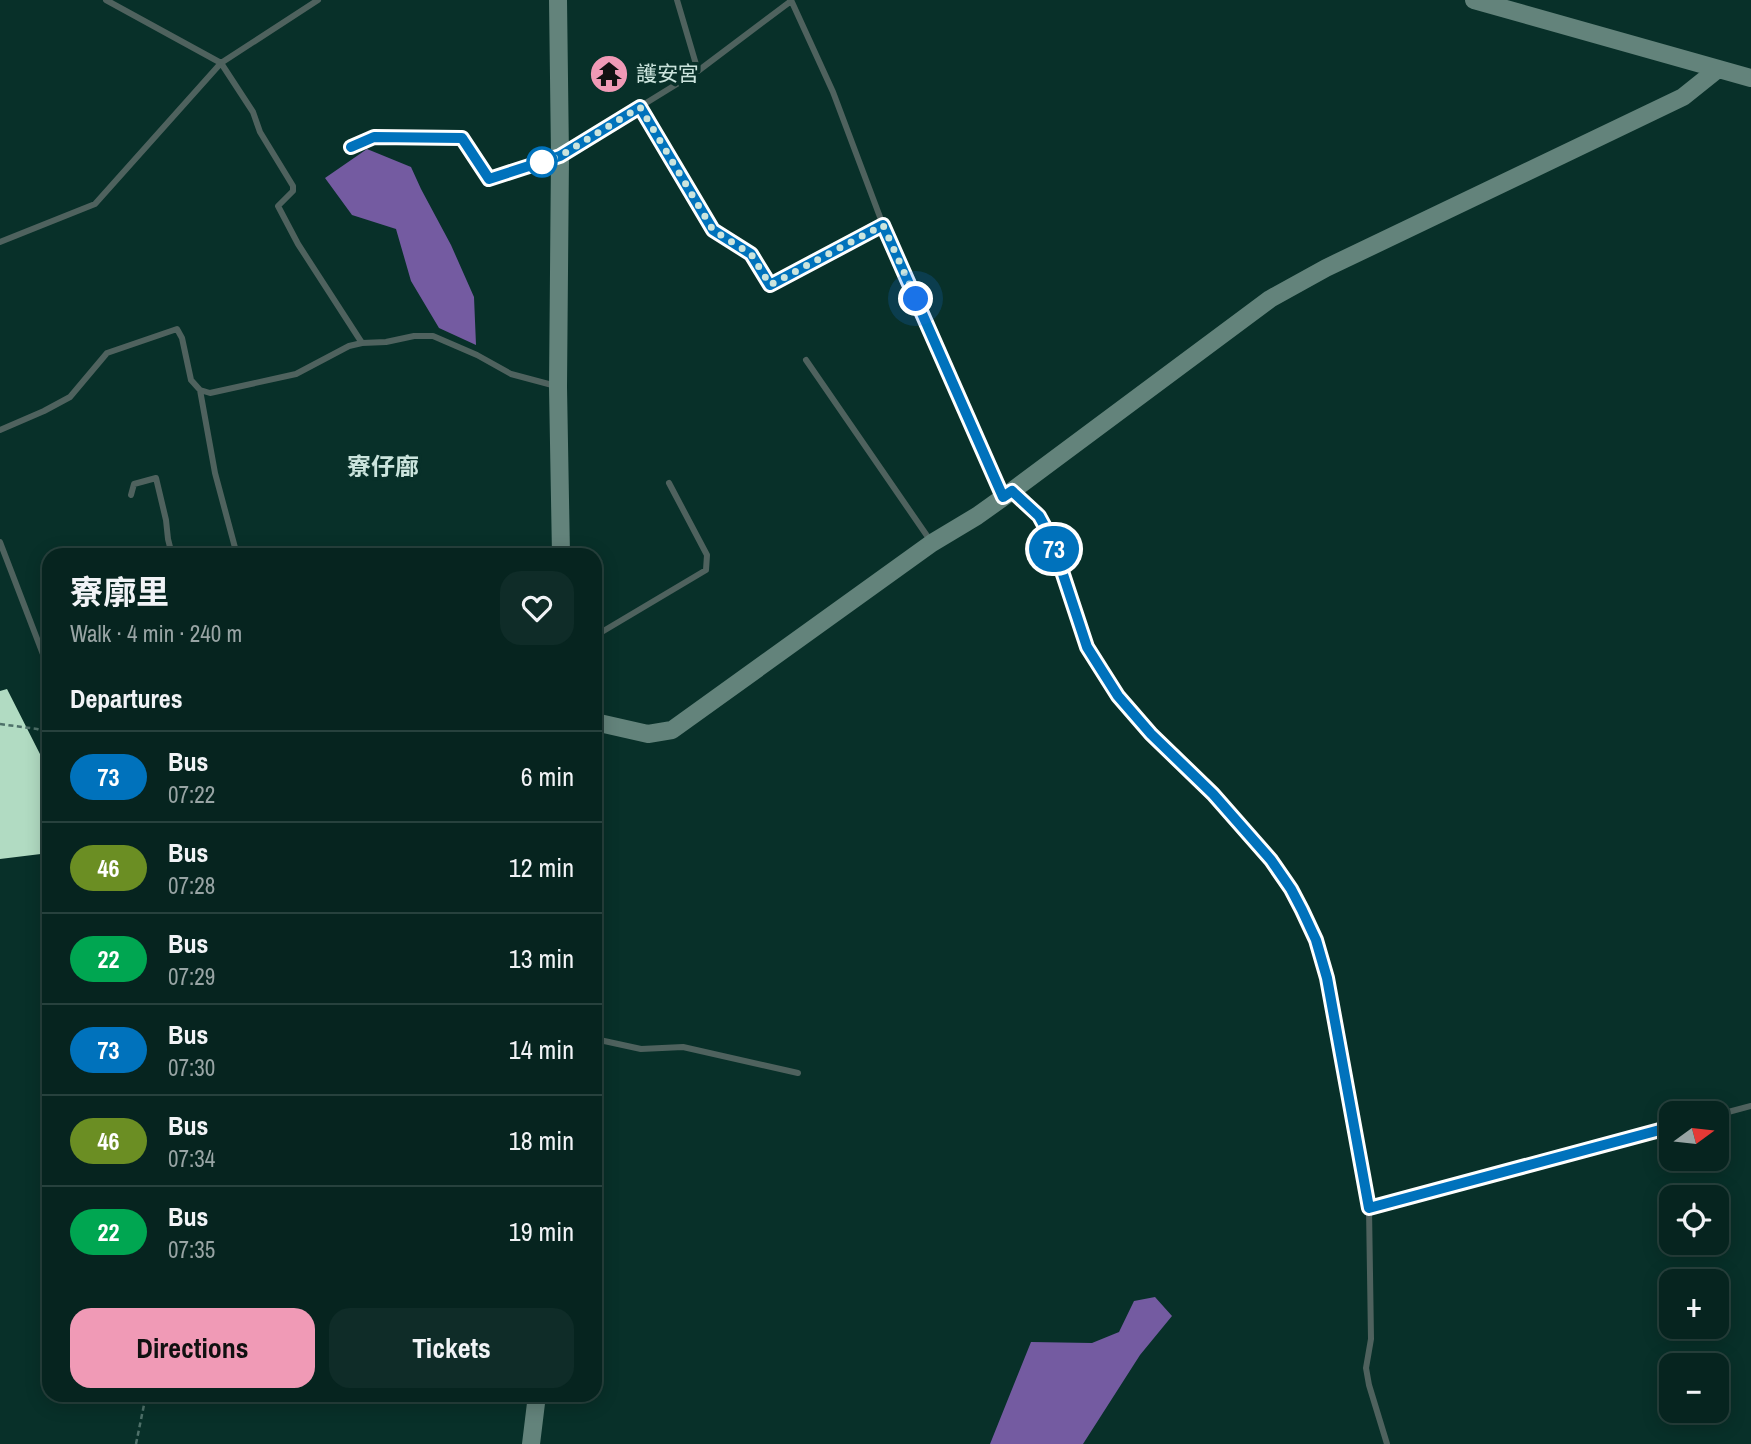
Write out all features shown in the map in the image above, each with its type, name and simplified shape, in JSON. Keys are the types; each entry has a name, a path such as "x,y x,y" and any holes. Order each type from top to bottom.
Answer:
{"street":[{"path":"558,0 561,548"},
{"path":"1474,0 1751,78"},
{"path":"602,724 648,734 672,730 932,543 1008,494 1270,299 1326,268 1683,97 1718,69"},
{"path":"531,1444 536,1402"}],"lane":[{"path":"106,0 221,63 253,112 260,132 293,186 293,191 278,206 298,244 362,343"},
{"path":"0,242 95,204 221,63 318,0"},
{"path":"677,0 698,71"},
{"path":"351,147 374,137 462,138 489,179 560,156 698,71 791,1 833,92 883,225 1008,494 1039,516 1051,538 1087,647 1118,696 1151,734 1213,794 1271,860 1291,889 1316,940 1327,978 1369,1208 1371,1339 1366,1368 1387,1444"},
{"path":"640,107 713,230 751,254 770,285 883,225"},
{"path":"0,430 70,397 107,353 177,328 182,338 191,380 200,390 210,393 296,374 349,346 414,336 433,336 477,355 511,374 558,387"},
{"path":"806,360 932,543"},
{"path":"200,390 215,473 235,548"},
{"path":"131,495 134,484 156,478 170,548"},
{"path":"602,632 706,570 707,555 669,483"},
{"path":"0,542 42,652"},
{"path":"602,1041 641,1049 683,1046 798,1073"},
{"path":"1729,1112 1751,1106"},
{"path":"1369,1208 1659,1130"}],"path":[{"path":"0,724 42,731"},
{"path":"136,1444 145,1402"}],"shaded area":[{"path":"367,149 411,167 474,297 476,345 439,328 411,281 396,229 352,215 325,178"},
{"path":"1155,1297 1172,1316 1140,1355 1083,1444 990,1444 1031,1342 1092,1343 1119,1332 1134,1301"}],"building":[{"path":"7,689 42,758 42,854 0,859 0,691"}],"bus line":[{"name":"73","path":"351,147 374,137 462,138 489,179 560,156 640,107 713,230 751,254 770,285 883,225 1003,497 1012,491 1039,516 1051,538 1087,647 1118,696 1151,734 1213,794 1271,860 1302,910 1316,940 1327,978 1369,1208 1659,1130"}],"place":[{"name":"護安宮","path":"609,74"}],"district":[{"name":"寮仔廍","path":"383,467"}],"route":[{"path":"542,162 536,163 560,156 640,107 713,230 751,254 770,285 883,225 916,299"}]}
